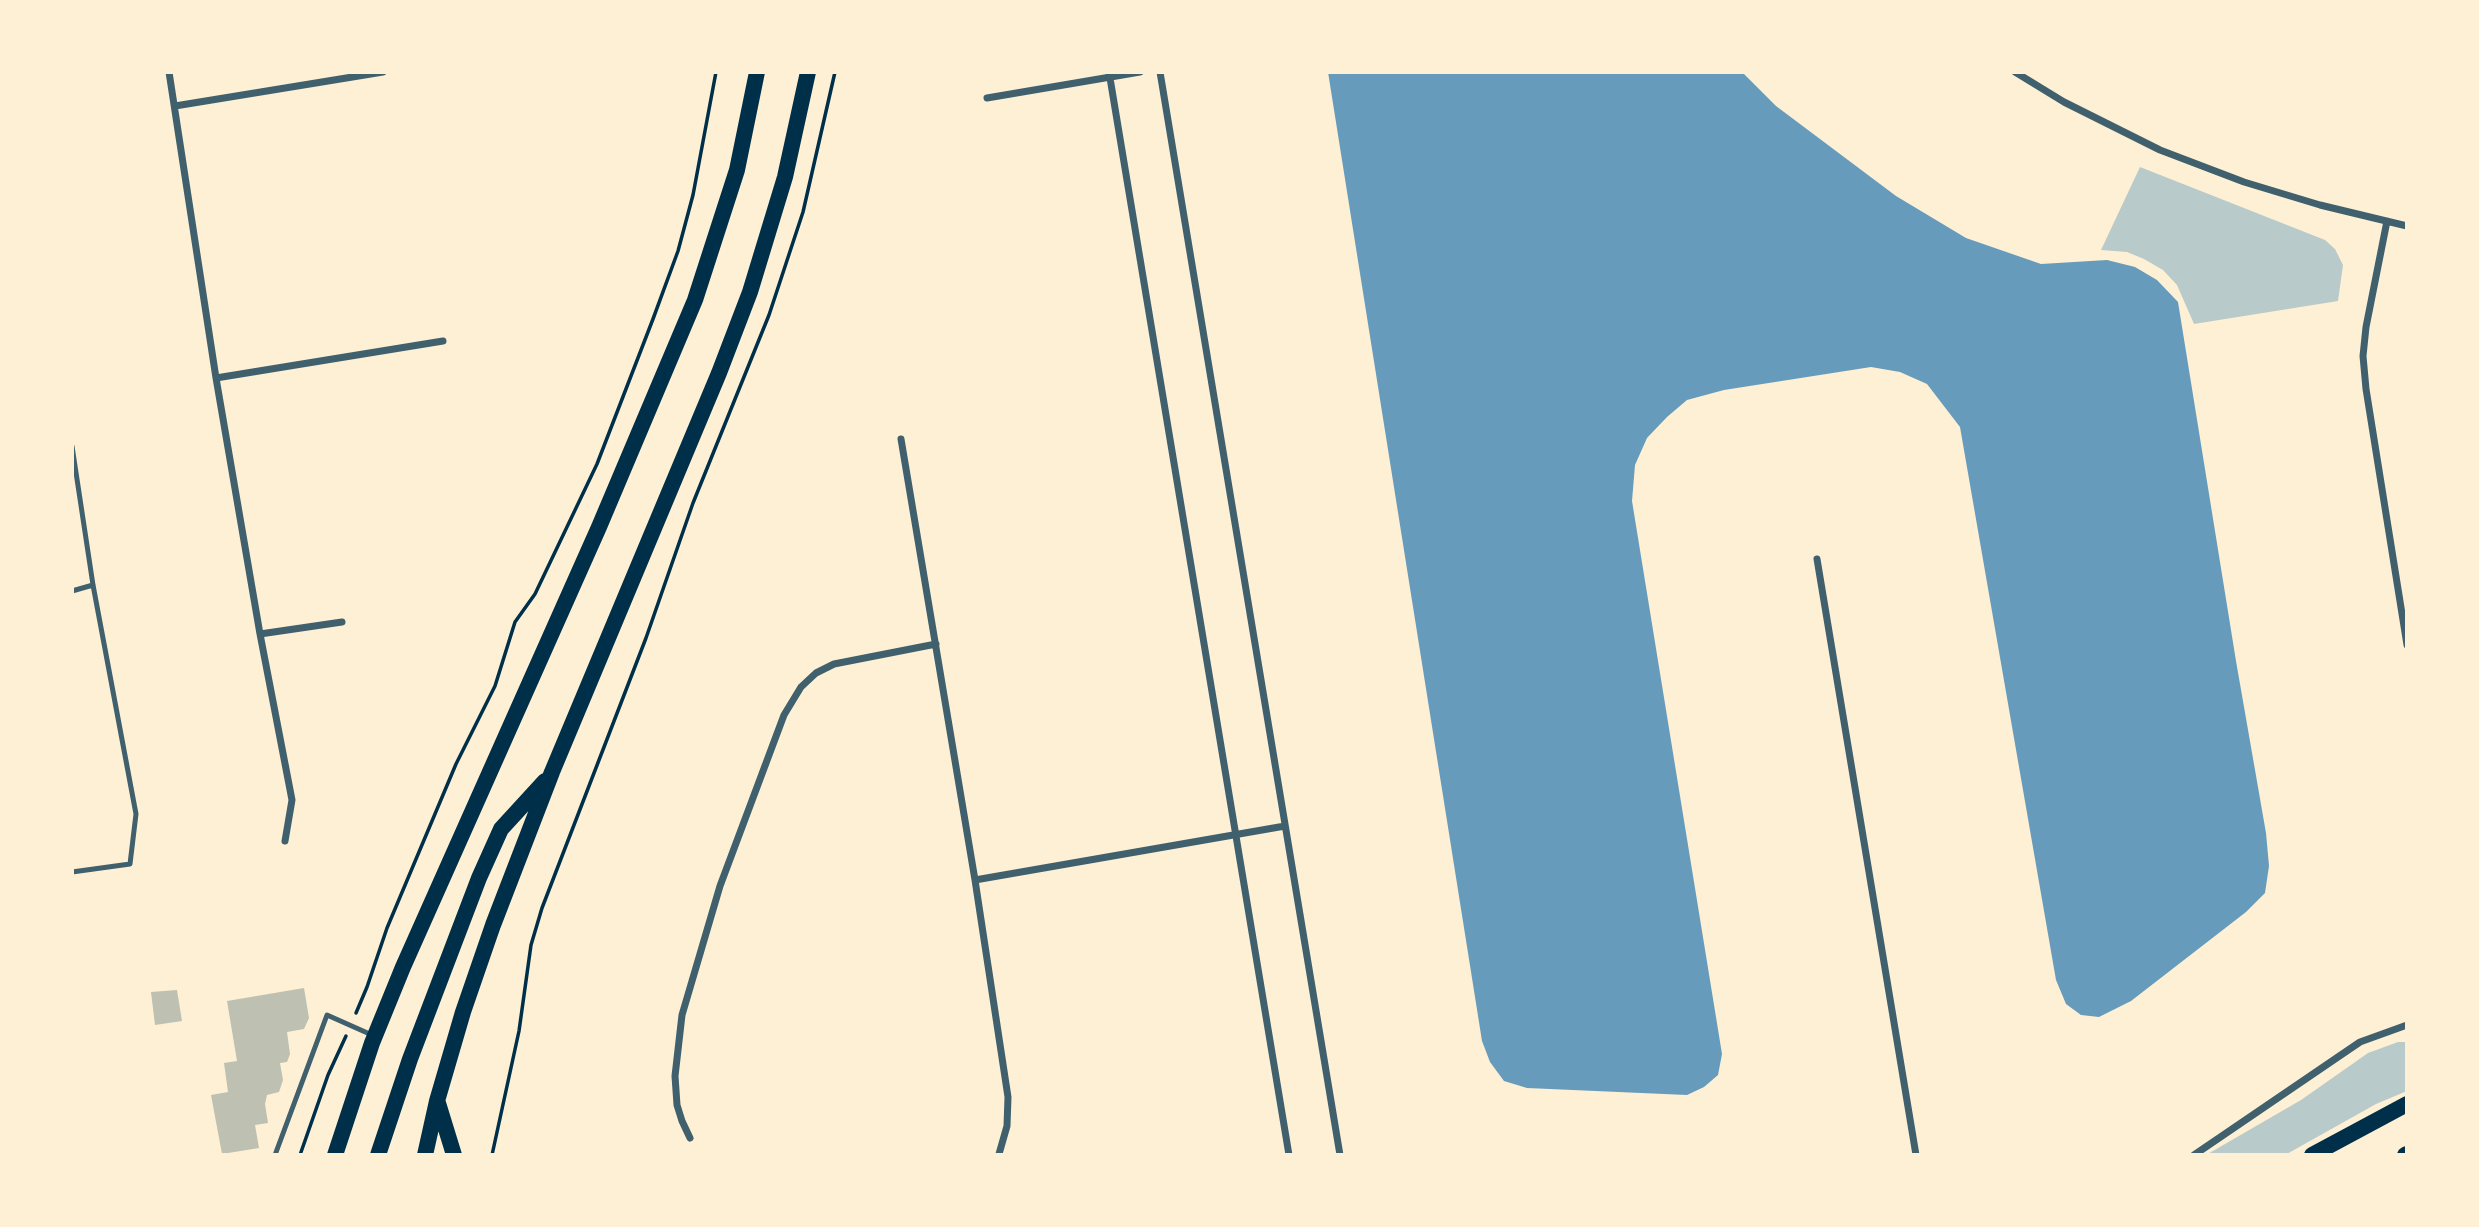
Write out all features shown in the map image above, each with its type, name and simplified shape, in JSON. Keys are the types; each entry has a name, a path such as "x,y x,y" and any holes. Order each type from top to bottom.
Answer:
{"main road":[{"path":"335,1155 375,1037 403,967 599,527 695,300 737,170 757,72"},
{"path":"425,1155 463,1012 493,925 552,772 747,301 785,177 808,72"},
{"path":"378,1155 410,1059 478,878 500,829 552,772"},
{"path":"438,1101 454,1155"},
{"path":"2312,1155 2407,1104"}],"street":[{"path":"169,72 216,378 292,800 285,841"},
{"path":"175,106 383,72"},
{"path":"987,97 1140,72"},
{"path":"1160,72 1340,1155"},
{"path":"2015,72 2064,102 2160,150 2244,182 2320,205 2407,226"},
{"path":"1109,75 1289,1155"},
{"path":"2387,222 2366,327 2364,356 2366,389 2407,645"},
{"path":"216,378 443,341"},
{"path":"901,439 975,880 1008,1097 1007,1126 999,1154"},
{"path":"1817,559 1916,1155"},
{"path":"260,634 342,622"},
{"path":"690,1138 677,1105 675,1076 682,1016 720,886 784,715 801,687 816,673 834,664 936,645"},
{"path":"975,880 1285,826"},
{"path":"2194,1155 2360,1042 2407,1025"}],"lane":[{"path":"72,446 93,585 136,814 130,864 72,872"},
{"path":"72,591 93,585"},
{"path":"275,1155 327,1015 375,1037"}],"path":[{"path":"300,1155 328,1075 367,987 387,928 456,765 495,686 515,622 535,594 597,464 644,343 678,251 693,195 716,72"},
{"path":"492,1155 519,1031 531,945 542,908 646,638 693,503 769,315 803,212 835,72"}],"shaded area":[{"path":"2140,167 2325,240 2335,249 2343,265 2338,301 2194,324 2177,285 2163,270 2127,252 2101,250"},
{"path":"2398,1042 2407,1042 2407,1091 2376,1104 2285,1155 2206,1155 2301,1100 2368,1053"}],"water":[{"path":"1328,72 1742,72 1776,106 1896,196 1966,238 2041,264 2107,260 2135,267 2157,280 2178,302 2266,833 2269,866 2265,893 2246,912 2131,1001 2099,1017 2081,1015 2066,1004 2056,980 1960,427 1927,384 1900,372 1871,367 1724,390 1687,400 1647,438 1635,465 1632,501 1722,1054 1718,1075 1704,1087 1687,1095 1527,1088 1504,1081 1490,1062 1482,1041"}],"building":[{"path":"304,988 309,1018 304,1029 287,1032 290,1054 287,1062 280,1063 283,1080 279,1092 267,1095 265,1104 268,1123 255,1125 259,1148 222,1154 211,1095 228,1092 224,1063 237,1061 227,1001"},
{"path":"177,990 182,1021 155,1025 151,992"}]}
